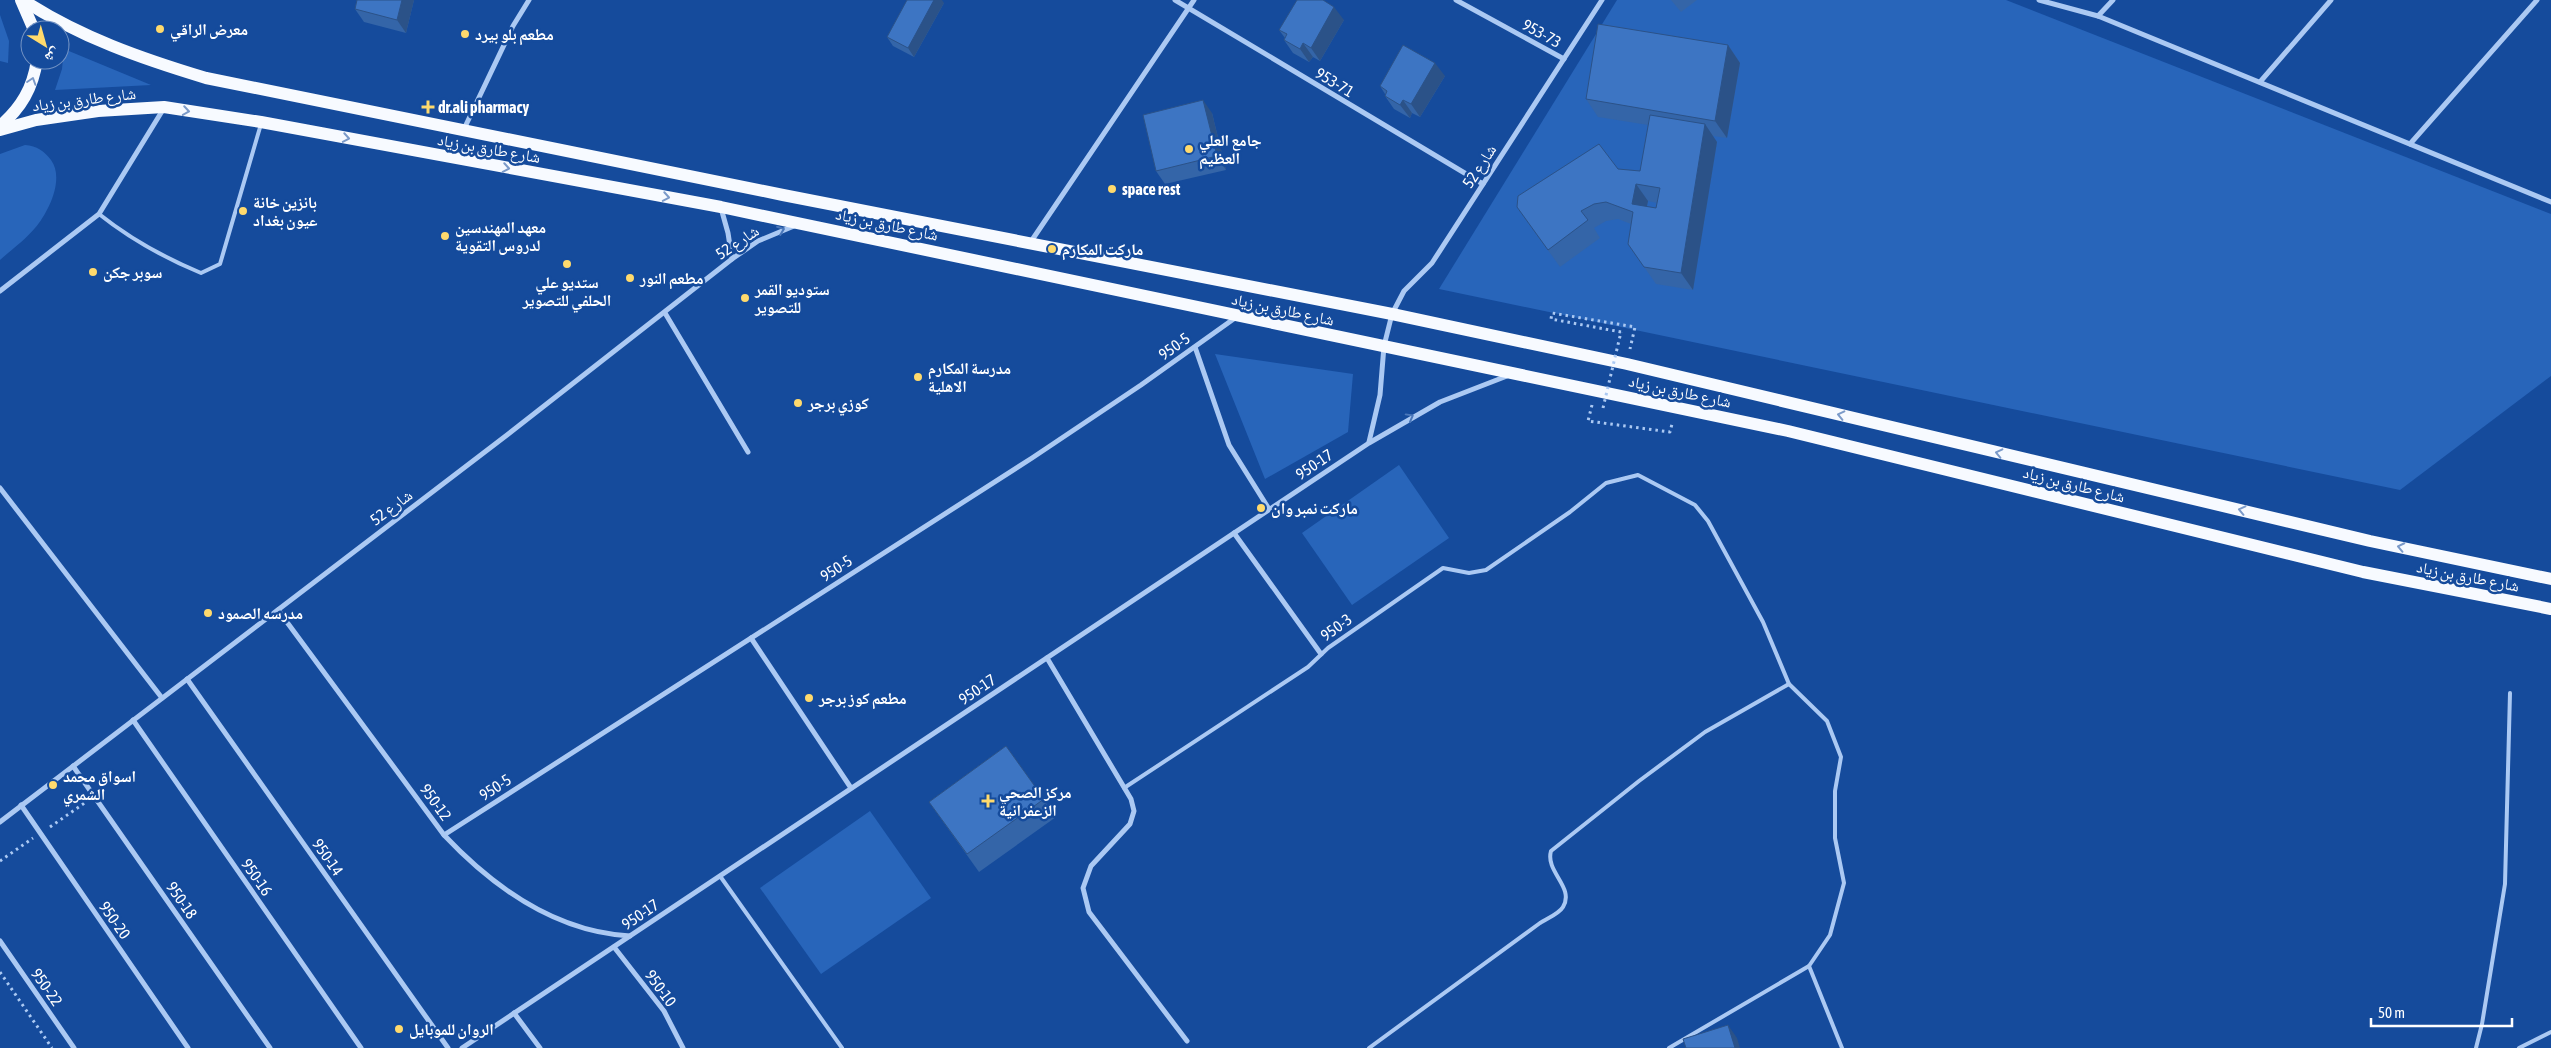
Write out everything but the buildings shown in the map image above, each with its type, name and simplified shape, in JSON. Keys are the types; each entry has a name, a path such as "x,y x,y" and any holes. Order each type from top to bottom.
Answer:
{"main road":[{"path":"22,0 30,20"},
{"name":"شارع طارق بن زياد","path":"22,0 43,13 95,38 141,57 206,78 1030,244 1392,314 1627,364 2360,538 2551,578"},
{"path":"0,126 22,102 30,88 34,70"},
{"name":"شارع طارق بن زياد","path":"0,130 36,120 98,111 164,107 261,122 721,207 1788,431 2363,572 2551,609"}],"street":[{"path":"464,129 513,26 529,0"},
{"name":"953-71","path":"1176,0 1188,9 1483,184"},
{"path":"1030,244 1194,0"},
{"name":"953-73","path":"1456,0 1564,59"},
{"name":"شارع 52","path":"1369,443 1380,395 1384,346 1392,314 1404,291 1432,263 1602,0"},
{"path":"2039,0 2098,16 2551,202"},
{"path":"2098,16 2113,0"},
{"path":"2260,82 2331,0"},
{"path":"2410,144 2537,0"},
{"path":"0,291 98,214 164,107"},
{"path":"721,207 732,259"},
{"name":"شارع 52","path":"0,822 665,313 732,259 772,234 803,223"},
{"path":"665,313 748,452"},
{"name":"950-5","path":"444,835 1032,458 1237,316"},
{"path":"1194,347 1228,445 1269,509"},
{"name":"950-17","path":"462,1048 1369,443 1440,402 1518,373"},
{"path":"0,488 162,698"},
{"path":"1234,533 1321,654"},
{"name":"950-12","path":"278,610 444,835 484,874 530,905 581,927 608,934 631,936"},
{"path":"751,638 851,788"},
{"path":"1047,658 1131,799 1134,811 1130,824 1091,866 1083,888 1089,912 1187,1040"},
{"name":"950-14","path":"187,680 448,1048"},
{"name":"950-16","path":"133,720 361,1048"},
{"name":"950-18","path":"73,766 270,1048"},
{"name":"950-20","path":"21,806 188,1048"},
{"name":"950-22","path":"0,940 74,1048"},
{"name":"950-10","path":"614,947 664,1011 682,1048"},
{"path":"514,1013 540,1048"}],"lane":[{"path":"98,214 119,230 193,269 201,272 220,264 261,122"},
{"name":"950-3","path":"1124,788 1308,667 1321,654 1442,568 1469,573 1486,570 1570,512 1606,483 1638,475 1695,505 1708,521 1763,622 1790,684"},
{"path":"1369,1048 1563,908 1566,898 1565,888 1552,869 1551,851 1639,780 1706,732 1790,684 1827,721 1841,757 1836,791 1835,838 1844,883 1830,935 1809,966 1669,1048"},
{"path":"2476,1048 2482,1024 2505,884 2510,693"},
{"path":"720,876 842,1048"},
{"path":"1809,966 1842,1048"},
{"path":"2519,1048 2551,1032"}],"path":[{"path":"1612,410 1603,408 1621,332 1551,318 1552,313 1636,327 1627,364"},
{"path":"1595,389 1588,421 1670,432 1672,424 1663,422"},
{"path":"0,972 52,1048"}],"shaded area":[{"path":"1617,0 2006,0 2551,214 2551,376 2400,490 1439,289"},
{"path":"0,15 9,41 8,63 0,61"},
{"path":"70,51 151,85 55,90 62,70 70,70"},
{"path":"25,145 33,146 40,150 51,160 55,168 56,186 40,222 27,237 0,260 0,154"},
{"path":"1215,354 1353,374 1348,432 1265,479"},
{"path":"1399,465 1449,538 1352,605 1302,533"},
{"path":"870,811 931,898 821,974 760,888"}],"place":[{"name":"معرض الراقي","path":"160,29"},
{"name":"مطعم بلو بيرد","path":"465,34"},
{"name":"dr.ali pharmacy","path":"428,107"},
{"name":"جامع العلي العظيم","path":"1189,149"},
{"name":"space rest","path":"1112,189"},
{"name":"بانزين خانة عيون بغداد","path":"243,211"},
{"name":"معهد المهندسين لدروس التقوية","path":"445,236"},
{"name":"ماركت المكارم","path":"1052,249"},
{"name":"ستديو علي الحلفي للتصوير","path":"567,264"},
{"name":"سوبر جكن","path":"93,272"},
{"name":"مطعم النور","path":"630,278"},
{"name":"ستوديو القمر للتصوير","path":"745,298"},
{"name":"مدرسة المكارم الاهلية","path":"918,377"},
{"name":"كوزي برجر","path":"798,403"},
{"name":"ماركت نمبر وان","path":"1261,508"},
{"name":"مدرسه الصمود","path":"208,613"},
{"name":"مطعم كوز برجر","path":"809,698"},
{"name":"اسواق محمد الشمري","path":"53,785"},
{"name":"مركز الصحي الزعفرانية","path":"988,801"},
{"name":"الروان للموبايل","path":"399,1029"}]}
